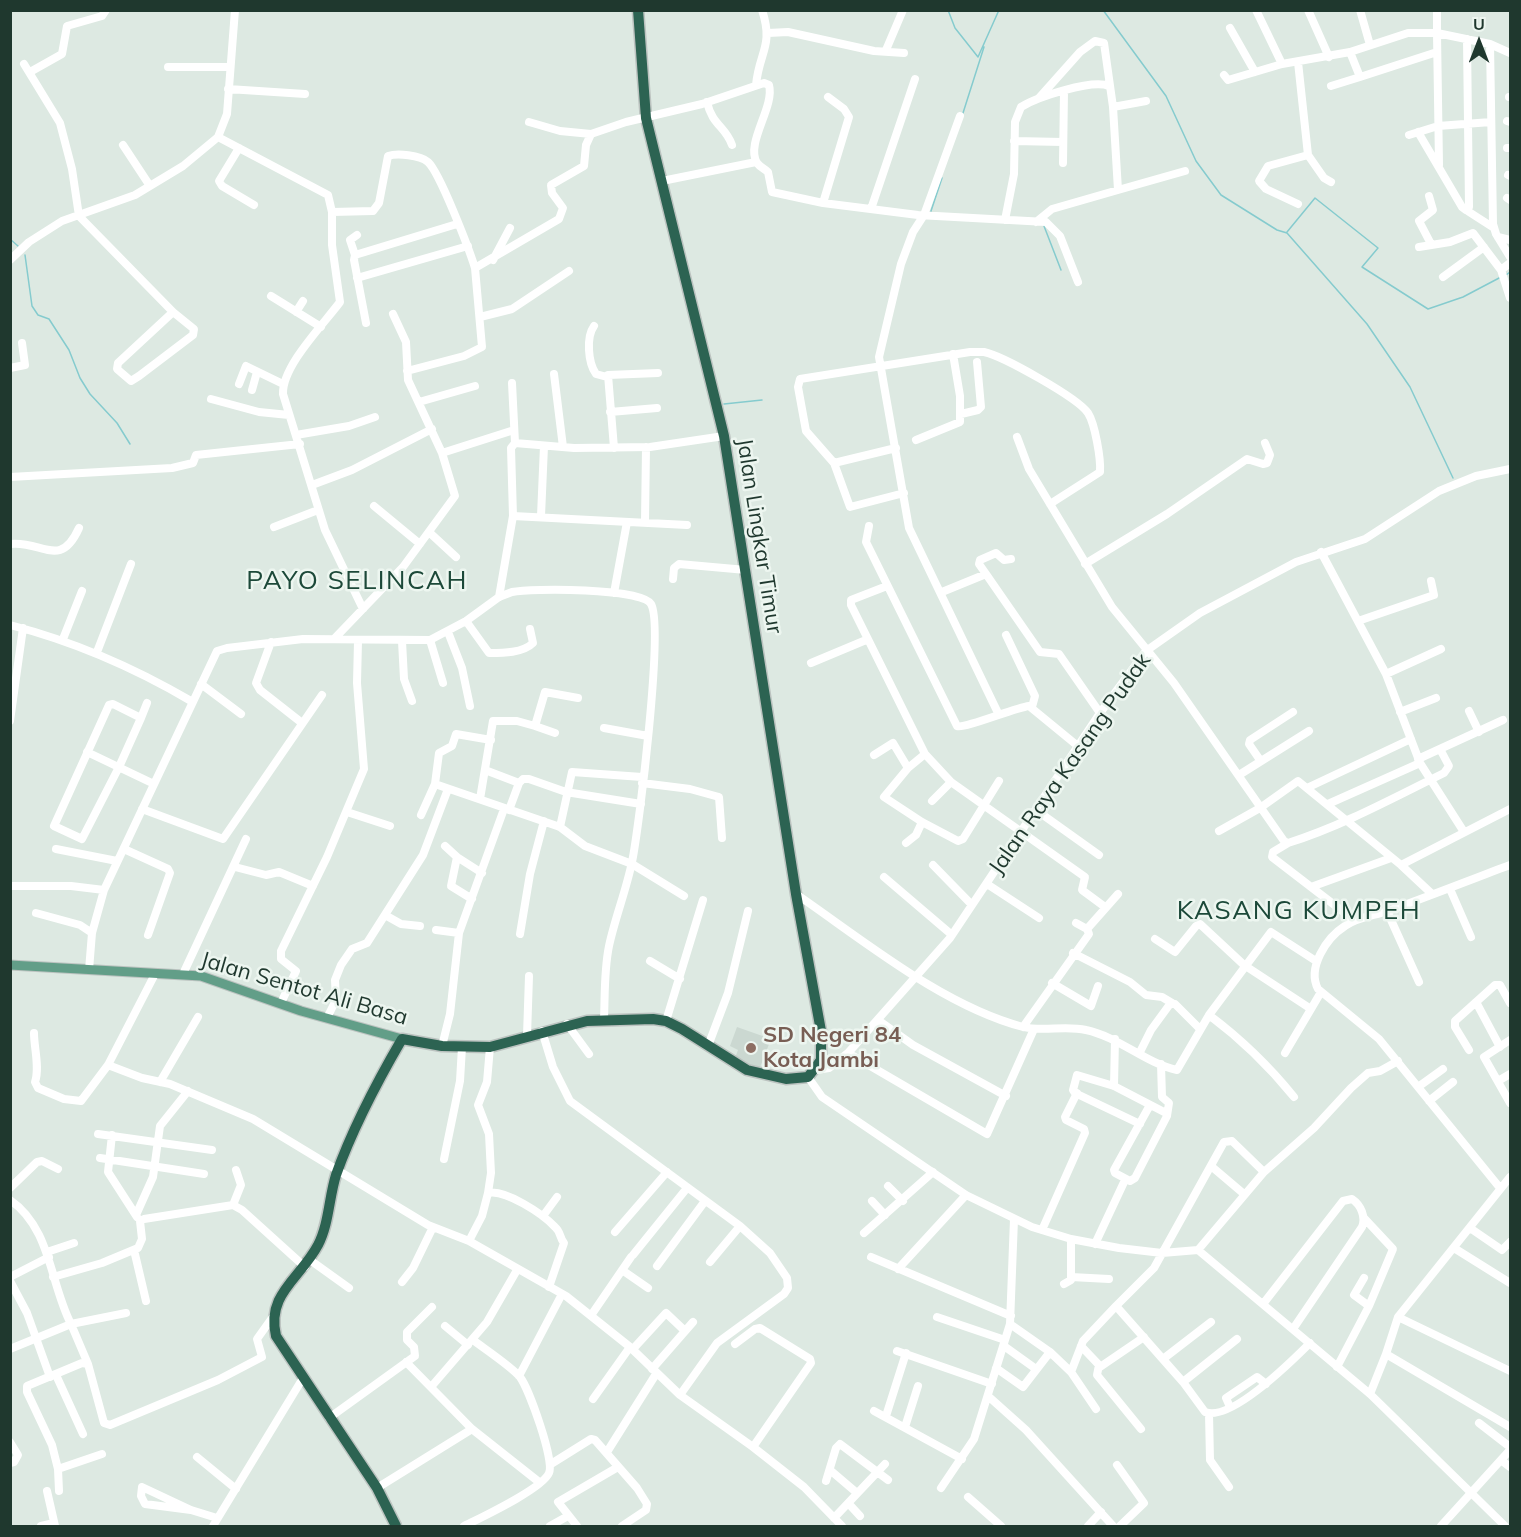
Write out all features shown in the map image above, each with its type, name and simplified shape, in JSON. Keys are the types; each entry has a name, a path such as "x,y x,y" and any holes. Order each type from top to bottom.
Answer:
{"highway":[{"name":"Jalan Lingkar Timur","path":"638,10 646,118 724,436 746,570 796,894 821,1031 823,1048 812,1073"},
{"name":"Jalan Sentot Ali Basa","path":"402,1039 442,1046 490,1047 567,1024 604,1019 666,1021 747,1070 786,1079 812,1073"},
{"path":"396,1526 377,1488 276,1336 272,1318 282,1291 307,1263 320,1240 338,1171 376,1084 402,1039"}],"main road":[{"name":"Jalan Sentot Ali Basa","path":"10,965 183,974 218,980 327,1018 402,1039"}],"street":[{"path":"30,72 62,54 67,26 102,16 106,10"},
{"path":"10,260 29,242 62,221 135,195 183,166 218,137 227,114 235,10"},
{"path":"756,85 758,66 768,41 762,10"},
{"path":"886,50 903,10"},
{"path":"1256,10 1282,64"},
{"path":"1308,10 1329,57"},
{"path":"1360,10 1370,45"},
{"path":"1437,10 1439,167"},
{"path":"1230,28 1255,72"},
{"path":"768,33 788,32 874,51 904,53"},
{"path":"1224,75 1228,80 1234,81 1282,64 1350,52 1408,33 1437,33 1490,44 1510,53"},
{"path":"1466,210 1469,207 1467,39"},
{"path":"1039,98 1080,52 1098,40 1104,43 1113,107 1118,190"},
{"path":"1490,44 1494,228 1510,257"},
{"path":"1350,52 1360,77"},
{"path":"1331,86 1437,52"},
{"path":"1298,62 1308,155 1327,181 1331,182"},
{"path":"24,64 60,123 72,169 79,216 173,312 194,329 193,336 133,380 126,379 117,369 118,363 173,312"},
{"path":"168,67 229,67"},
{"path":"871,209 915,79"},
{"path":"529,122 560,130 591,134 767,83 771,90 757,139 756,162"},
{"path":"1005,220 1014,174 1017,113 1028,102 1039,98 1101,84 1109,86"},
{"path":"228,89 305,94"},
{"path":"1063,162 1064,91"},
{"path":"824,203 849,117 844,109 828,97"},
{"path":"1113,107 1146,101"},
{"path":"707,102 716,124 729,135 732,145"},
{"path":"960,116 924,215 913,232 901,264 880,345 880,364 909,528 942,592 998,713"},
{"path":"1409,135 1438,126 1491,122"},
{"path":"1418,132 1462,207 1494,228"},
{"path":"475,268 493,260 560,219 563,208 552,193 551,185 584,166 586,145 591,134"},
{"path":"218,137 328,195 332,212 332,245 340,302 288,371 283,384 289,415 300,444 318,510 334,552 363,609"},
{"path":"1014,141 1063,142"},
{"path":"123,145 150,186"},
{"path":"238,148 219,181 222,186 254,205"},
{"path":"332,212 366,212 377,208 386,158 390,154 426,160 433,168 468,246 475,268 482,343 479,350 407,371"},
{"path":"1298,204 1266,189 1259,178 1268,166 1308,155"},
{"path":"662,181 756,162 767,170 769,189 776,195 924,215 1046,222 1060,236 1078,282"},
{"path":"1036,222 1052,209 1185,171"},
{"path":"1429,196 1433,210 1419,221 1431,244"},
{"path":"355,255 457,224"},
{"path":"493,260 510,228"},
{"path":"1419,248 1449,242 1473,233 1501,270 1510,298"},
{"path":"357,235 350,240 355,255 366,323"},
{"path":"1498,237 1510,240"},
{"path":"357,278 468,246"},
{"path":"1443,276 1484,247"},
{"path":"1501,270 1510,263"},
{"path":"480,317 512,309 569,271"},
{"path":"271,296 321,327"},
{"path":"296,312 303,301"},
{"path":"334,639 403,567 430,533 455,495 442,453 408,380 406,342 393,314"},
{"path":"594,326 589,338 592,367 596,374 607,377"},
{"path":"10,368 25,365 22,343"},
{"path":"904,493 850,507 834,463 806,431 798,387 800,379 880,364 953,354 983,352 1002,359 1084,407 1090,415 1100,472 1050,504"},
{"path":"916,440 959,422 961,414 953,354"},
{"path":"961,414 981,407 977,362"},
{"path":"239,384 246,366 283,384"},
{"path":"252,390 257,372"},
{"path":"607,377 609,374 658,373"},
{"path":"554,374 563,447"},
{"path":"607,377 614,448"},
{"path":"500,597 513,516 511,448 515,442 512,383"},
{"path":"419,402 475,386"},
{"path":"211,399 259,412 289,415"},
{"path":"610,412 657,408"},
{"path":"296,435 349,426 375,417"},
{"path":"312,486 352,470 432,429"},
{"path":"442,453 514,430"},
{"path":"515,442 544,446 614,448 646,447 724,436"},
{"path":"1017,437 1029,469 1112,607 1146,651 1174,682 1280,837 1288,843"},
{"path":"1085,564 1167,514 1247,459 1260,464 1267,463 1270,455 1265,443"},
{"path":"10,477 176,467 193,463 196,455 206,453 300,444"},
{"path":"542,516 544,446"},
{"path":"645,522 646,447"},
{"path":"834,463 896,448"},
{"name":"Jalan Raya Kasang Pudak","path":"812,1073 829,1068 848,1053 952,935 1100,713 1146,651 1200,613 1296,562 1365,539 1439,491 1476,476 1510,469"},
{"path":"374,507 420,544"},
{"path":"274,527 318,510"},
{"path":"513,516 687,525"},
{"path":"614,593 627,522"},
{"path":"869,526 866,542 957,726 965,728 998,713 1032,707"},
{"path":"10,544 43,550 62,550 73,541 79,528"},
{"path":"430,533 456,557"},
{"path":"1321,552 1386,674 1419,761 1464,832"},
{"path":"1011,559 1004,560 996,553 980,560 979,564 1040,652 1059,654 1100,713"},
{"path":"97,652 131,564"},
{"path":"673,579 674,568 679,564 746,570"},
{"path":"942,592 986,574"},
{"path":"1358,621 1434,595 1431,581"},
{"path":"887,586 850,602 866,640 925,754 951,782 1085,877 1082,890 1105,907"},
{"path":"63,639 82,591"},
{"path":"89,970 92,933 104,890 191,701 217,651 303,639 430,640 466,621 500,597 517,591 614,593 646,599 652,606 655,655 641,804 632,864 609,947 604,1019"},
{"path":"466,621 489,653 519,650 531,646 533,643 530,629"},
{"path":"10,625 63,639 97,652 191,701"},
{"path":"10,721 23,628"},
{"path":"448,632 462,668 470,706"},
{"path":"1006,635 1035,696 1032,707"},
{"path":"430,640 443,683"},
{"path":"811,663 866,640"},
{"path":"281,1003 296,971 281,959 281,951 313,886 364,769 357,683 358,641"},
{"path":"402,641 404,679 412,701"},
{"path":"271,642 256,684 260,690 302,723"},
{"path":"1386,674 1441,649"},
{"path":"201,684 241,714"},
{"path":"535,726 545,692 578,698"},
{"path":"142,809 223,838 322,695"},
{"path":"1400,712 1436,699"},
{"path":"141,718 110,704 54,826 57,830 84,838 119,767 141,718 147,703"},
{"path":"1032,707 1079,747"},
{"path":"1469,711 1479,732"},
{"path":"1260,760 1249,744 1250,740 1293,712"},
{"path":"480,799 495,720 535,726 555,733"},
{"path":"1328,804 1503,720"},
{"path":"604,728 648,736"},
{"path":"1239,775 1309,731"},
{"path":"421,815 435,784 439,753 452,746 456,734 491,741"},
{"path":"1309,787 1411,739"},
{"path":"874,754 893,743 908,768"},
{"path":"1354,920 1272,857 1273,852 1288,843 1346,822 1448,770 1449,766 1440,749"},
{"path":"87,752 154,784"},
{"path":"925,754 908,768 884,797 922,822 960,841 999,780"},
{"path":"485,770 519,783"},
{"path":"560,827 572,772 642,780 719,797 722,838"},
{"path":"442,1046 450,1014 459,933 519,783 523,779 529,779 566,792 641,804"},
{"path":"1219,831 1260,808 1298,781 1309,787 1346,822 1401,865 1432,894"},
{"path":"932,801 951,782"},
{"path":"435,784 560,827 590,849 632,864 684,896"},
{"path":"327,1018 336,1000 335,980 341,965 352,949 367,943 423,855 448,789"},
{"path":"1401,865 1510,809"},
{"path":"1036,810 1099,855"},
{"path":"346,812 390,826"},
{"path":"520,934 530,874 544,821"},
{"path":"906,843 916,835 922,822"},
{"path":"183,974 246,840"},
{"path":"445,846 457,857 482,873"},
{"path":"56,849 117,861"},
{"path":"124,849 168,869 170,873 148,935"},
{"path":"457,857 450,885 472,899"},
{"path":"1311,887 1390,858"},
{"path":"933,865 972,904"},
{"path":"1500,1188 1372,1032 1322,992 1316,984 1316,961 1340,930 1354,920 1450,889 1510,865"},
{"path":"235,867 266,875 279,872 313,886"},
{"path":"884,877 952,935"},
{"path":"987,884 1039,918"},
{"path":"10,885 72,885 104,890"},
{"path":"1450,889 1471,937"},
{"path":"796,894 917,977 981,1011 1034,1029 1086,1030 1115,1039 1174,1070 1179,1068 1200,1029 1244,965 1271,932 1316,961"},
{"path":"1023,1027 1073,953 1089,934 1088,929 1118,894"},
{"path":"666,1021 703,900"},
{"path":"708,1046 728,993 748,911"},
{"path":"1387,911 1419,982"},
{"path":"36,913 80,926 92,933"},
{"path":"385,915 401,924 420,926"},
{"path":"1076,923 1088,929"},
{"path":"1155,939 1173,951 1178,951 1196,926 1200,924 1244,965 1311,1009"},
{"path":"436,930 459,933"},
{"path":"1073,953 1130,982 1146,995 1162,997 1172,1003 1200,1029"},
{"path":"650,961 680,979"},
{"path":"34,1033 34,1054 38,1073 35,1082 38,1088 51,1095 81,1101 108,1065 155,974"},
{"path":"527,1036 529,976"},
{"path":"1052,983 1091,1006 1098,986"},
{"path":"1469,1050 1454,1023 1498,985 1510,1003"},
{"path":"1285,1053 1322,992"},
{"path":"1476,1002 1500,1047"},
{"path":"1140,1052 1151,1030 1172,1003"},
{"path":"1209,1015 1235,1035 1273,1072 1294,1097"},
{"path":"160,1082 198,1017"},
{"path":"878,1020 913,1045 1006,1096"},
{"path":"567,1024 589,1054"},
{"path":"848,1053 985,1134 988,1133 1006,1096 1034,1029"},
{"path":"542,1031 553,1067 570,1101 740,1226 777,1260 788,1278 788,1288 784,1294 717,1343 680,1395"},
{"path":"1114,1086 1115,1039"},
{"path":"1510,1041 1485,1057 1510,1103"},
{"path":"444,1159 460,1081 462,1047"},
{"path":"469,1241 482,1216 492,1173 489,1134 478,1105 487,1082 490,1047"},
{"path":"1198,1251 1264,1172 1314,1128 1365,1075 1390,1067 1398,1061"},
{"path":"1150,1105 1114,1170 1125,1180 1132,1181 1135,1178 1167,1116 1169,1103 1162,1097 1161,1064"},
{"path":"108,1065 189,1091 253,1119 433,1227 469,1241 562,1294 592,1314 632,1348 680,1395 753,1446 804,1487 842,1527"},
{"path":"1418,1087 1443,1069"},
{"path":"812,1073 822,1097 966,1195 1014,1219 1071,1239 1095,1244 1162,1253 1198,1251 1370,1394 1470,1496 1505,1527"},
{"path":"1140,1124 1077,1093 1074,1090 1079,1074 1114,1086 1166,1113"},
{"path":"1498,1081 1510,1074"},
{"path":"1430,1101 1453,1082"},
{"path":"138,1218 151,1182 160,1126 189,1091"},
{"path":"1042,1230 1085,1133 1084,1129 1066,1120 1065,1117 1077,1093"},
{"path":"98,1134 157,1140 212,1150"},
{"path":"53,1277 134,1250 142,1239 138,1218 108,1172 105,1159 112,1135"},
{"path":"1071,1372 1083,1341 1154,1268 1224,1142 1229,1139 1264,1172"},
{"path":"105,1159 204,1174"},
{"path":"10,1188 37,1162 42,1161 58,1169"},
{"path":"1211,1166 1244,1194"},
{"path":"233,1205 241,1185 236,1170"},
{"path":"615,1232 667,1172"},
{"path":"864,1233 903,1201 933,1172"},
{"path":"1370,1394 1398,1317 1510,1177"},
{"path":"1095,1244 1125,1180"},
{"path":"888,1186 903,1201"},
{"path":"592,1314 632,1256 687,1188"},
{"path":"488,1193 500,1192 543,1216 560,1232 564,1246 549,1287"},
{"path":"898,1269 966,1195"},
{"path":"543,1216 557,1197"},
{"path":"1263,1304 1343,1201 1352,1199 1357,1202 1364,1218 1393,1249 1369,1306 1337,1367"},
{"path":"10,1200 30,1220 48,1255 53,1277 88,1364 105,1423 110,1425 218,1380 262,1357 257,1339 272,1318"},
{"path":"657,1266 705,1201"},
{"path":"872,1201 885,1215"},
{"path":"138,1218 233,1205 307,1263 349,1288"},
{"path":"1293,1329 1362,1227 1364,1218"},
{"path":"941,1488 974,1439 1011,1320 1014,1219"},
{"path":"710,1262 740,1226"},
{"path":"402,1282 413,1268 433,1227"},
{"path":"1470,1227 1502,1250 1510,1242"},
{"path":"1064,1284 1071,1277 1071,1239"},
{"path":"74,1243 48,1255 10,1279 27,1313 35,1339 83,1434"},
{"path":"1454,1248 1510,1283"},
{"path":"134,1250 147,1301"},
{"path":"871,1257 1011,1320 1071,1372 1096,1409"},
{"path":"431,1387 487,1322 517,1270"},
{"path":"622,1270 648,1288"},
{"path":"1071,1277 1109,1279"},
{"path":"1364,1278 1354,1295 1369,1306"},
{"path":"519,1376 562,1294"},
{"path":"1116,1306 1209,1414"},
{"path":"329,1418 414,1356 416,1351 407,1340 407,1332 432,1307"},
{"path":"10,1348 71,1324 126,1313"},
{"path":"593,1399 632,1348 664,1314 668,1314 686,1331"},
{"path":"937,1317 1004,1343 1036,1370"},
{"path":"1398,1317 1510,1371"},
{"path":"607,1452 654,1371 693,1322"},
{"path":"1163,1359 1211,1322"},
{"path":"445,1326 519,1376 539,1420 551,1464 549,1474 524,1494 466,1526"},
{"path":"735,1344 755,1329 760,1328 810,1359 811,1363 753,1446"},
{"path":"1141,1429 1097,1375 1100,1367 1144,1337"},
{"path":"1183,1382 1238,1339"},
{"path":"1209,1414 1230,1407 1226,1398 1257,1377 1266,1384 1310,1344"},
{"path":"1081,1346 1100,1367"},
{"path":"886,1416 902,1352 992,1384"},
{"path":"996,1368 1021,1387 1050,1352"},
{"path":"1386,1354 1510,1427"},
{"path":"406,1362 472,1429 539,1482"},
{"path":"59,1491 58,1469 52,1445 26,1388 82,1363 88,1364"},
{"path":"213,1527 303,1378"},
{"path":"905,1427 918,1386"},
{"path":"988,1396 1026,1430 1113,1527"},
{"path":"874,1411 962,1460"},
{"path":"1209,1414 1210,1460 1229,1487"},
{"path":"1441,1527 1510,1448 1479,1423"},
{"path":"377,1488 472,1429"},
{"path":"551,1464 591,1439 607,1452 637,1488 647,1507 622,1527"},
{"path":"10,1442 18,1455 14,1462 10,1463"},
{"path":"826,1481 836,1448 840,1444 888,1480"},
{"path":"58,1469 102,1454"},
{"path":"197,1457 236,1489"},
{"path":"1501,1460 1510,1467"},
{"path":"834,1518 885,1464"},
{"path":"1117,1465 1144,1503 1120,1527"},
{"path":"577,1527 558,1503 618,1467"},
{"path":"830,1470 857,1493"},
{"path":"191,1510 145,1504 141,1496 142,1487 191,1510 217,1518"},
{"path":"41,1527 54,1525 47,1491"},
{"path":"968,1497 1001,1527"},
{"path":"849,1504 860,1516"},
{"path":"1088,1527 1101,1512"},
{"path":"550,1527 568,1516"}],"shaded area":[{"name":"SD Negeri 84 Kota Jambi","path":"737,1027 771,1039 759,1070 735,1058 738,1050 730,1046"}],"waterway":[{"path":"948,10 955,28 978,57 999,10"},
{"path":"1103,10 1166,96 1196,161 1221,195 1277,230 1287,233 1367,324 1410,387 1453,478"},
{"path":"963,113 984,47"},
{"path":"931,211 942,178"},
{"path":"1287,232 1315,198 1378,248 1362,267 1428,309 1463,297 1501,277"},
{"path":"1044,226 1061,270"},
{"path":"10,239 18,246"},
{"path":"25,255 32,306 38,315 49,319 69,350 80,378 90,394 117,423 130,444"},
{"path":"1506,275 1510,272"},
{"path":"724,404 762,400"}],"place":[{"name":"SD Negeri 84 Kota Jambi","path":"751,1048"}],"district":[{"name":"PAYO SELINCAH","path":"357,581"},
{"name":"KASANG KUMPEH","path":"1299,911"}]}
